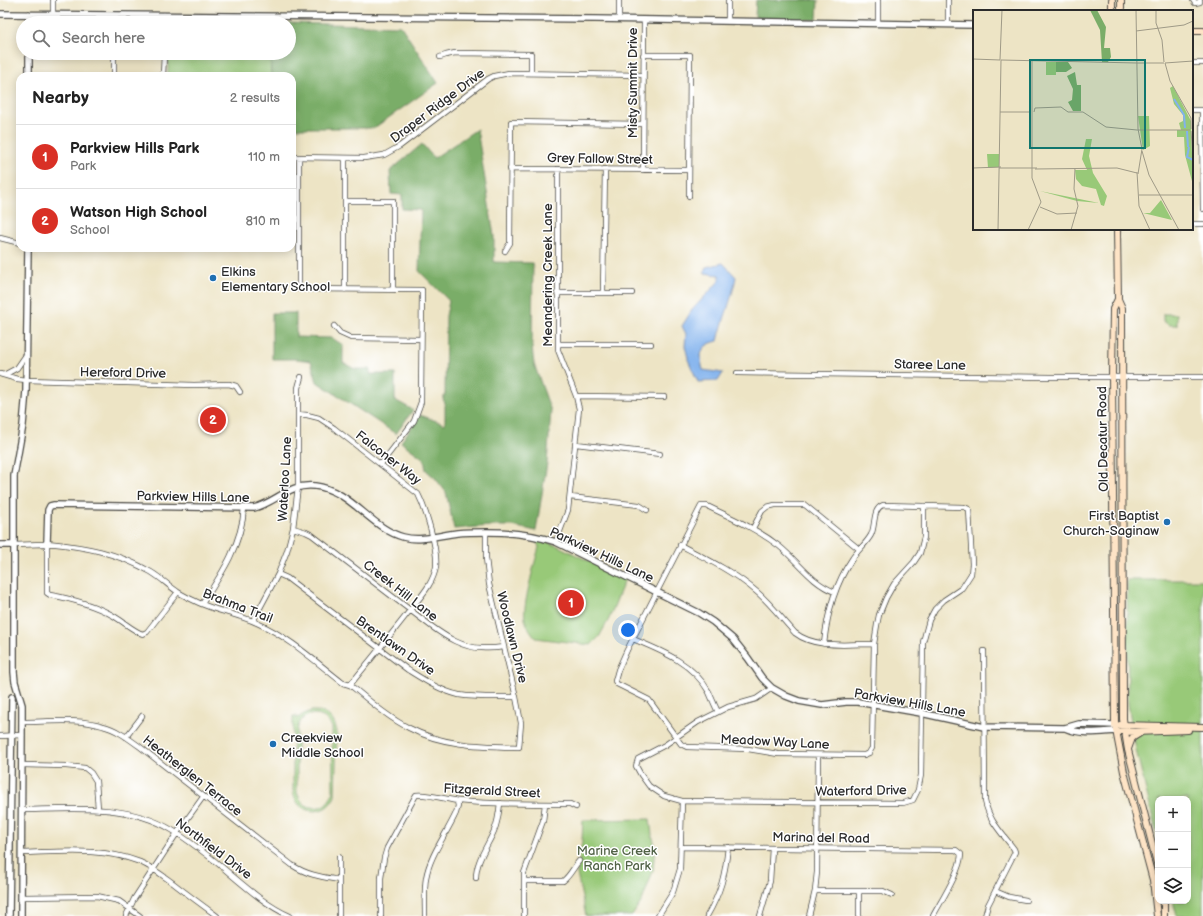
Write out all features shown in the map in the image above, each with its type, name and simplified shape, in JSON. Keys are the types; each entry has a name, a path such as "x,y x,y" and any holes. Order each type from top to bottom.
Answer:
{"main road":[{"name":"Old Decatur Road","path":"1117,230 1118,299 1122,308 1124,728 1128,750 1155,855"},
{"name":"Old Decatur Road","path":"1118,299 1113,309 1112,376 1115,728 1124,772 1153,880 1157,916"},
{"path":"1113,436 1122,436"},
{"path":"1115,728 1203,726"},
{"path":"1124,728 1143,732 1203,730"},
{"path":"1128,750 1132,738 1143,732"},
{"path":"1138,826 1147,823"},
{"path":"1164,904 1164,916"}],"street":[{"path":"53,0 53,15"},
{"path":"619,0 619,19"},
{"path":"728,0 728,21"},
{"path":"878,0 878,23"},
{"path":"948,0 948,24"},
{"path":"1193,0 1195,3 1200,2 1200,0"},
{"path":"0,14 619,19 973,25"},
{"name":"Misty Summit Drive","path":"643,170 644,20"},
{"path":"440,57 455,53 531,54 531,73"},
{"path":"643,54 690,55 689,196"},
{"path":"29,60 29,72"},
{"path":"114,60 114,72"},
{"path":"163,72 164,60"},
{"name":"Draper Ridge Drive","path":"299,157 345,158 374,157 384,155 400,146 494,76 509,73 643,74"},
{"path":"1202,110 1203,209"},
{"path":"505,251 510,243 511,122 643,124"},
{"path":"299,157 299,289 422,290 421,402 414,420 381,464"},
{"path":"345,158 345,290"},
{"name":"Grey Fallow Street","path":"510,169 689,170"},
{"name":"Meandering Creek Lane","path":"556,542 567,516 576,444 578,409 576,396 559,354 558,344 558,169"},
{"path":"603,293 604,169"},
{"path":"345,201 393,201 393,290"},
{"path":"0,238 16,242"},
{"path":"21,916 22,705 15,682 14,672 14,476 23,425 27,380 28,252"},
{"path":"557,293 632,293"},
{"path":"334,326 340,333 351,338 421,340"},
{"path":"558,344 651,344"},
{"name":"Hereford Drive","path":"2,375 17,368 28,352"},
{"name":"Staree Lane","path":"737,373 1051,377 1203,377"},
{"name":"Hereford Drive","path":"2,375 27,380 229,384 236,386 240,392"},
{"name":"Waterloo Lane","path":"253,621 278,574 287,551 293,528 298,487 298,388 301,377"},
{"path":"576,396 664,397"},
{"name":"Falconer Way","path":"298,414 319,418 381,464 418,494 432,538 436,560 433,579 350,685"},
{"path":"576,444 660,454"},
{"name":"Parkview Hills Lane","path":"178,592 147,632 143,634 139,633 122,620 95,606 47,593 48,510 50,506 244,508 263,506 285,492 298,487 324,487 339,494 387,531 403,537 416,540 456,533 486,532 537,536 556,542 699,613 723,630 741,649 762,678 772,688 786,696 811,704 822,705 846,702 872,704 921,713 984,728 1065,728 1078,732 1115,728"},
{"path":"570,497 639,505 647,510"},
{"path":"753,528 762,511 767,507 775,505 805,505 859,549"},
{"path":"824,644 828,615 835,592 851,560 871,535 876,510 883,505 924,506"},
{"path":"718,712 709,692 701,680 690,669 674,657 633,639 700,508 707,506 753,528 790,555 813,580 835,592"},
{"name":"Waterford Drive","path":"676,737 659,748 640,757 636,766 649,786 664,796 682,801 904,803 913,800 920,784 922,647 926,629 935,609 944,600 962,588 971,574 972,564 970,511 968,508 924,506"},
{"name":"Meadow Way Lane","path":"633,639 618,670 615,682 650,700 681,744 687,747 742,748 778,754 864,755 869,753 872,748 874,644 879,615 894,584 914,562 922,548 924,537 924,506"},
{"path":"202,604 223,572 229,559 242,527 244,508"},
{"name":"Creek Hill Lane","path":"293,528 312,535 446,637 465,645 482,648 504,647"},
{"name":"Woodlawn Drive","path":"486,532 486,558 489,584 521,723 519,747"},
{"name":"Brahma Trail","path":"0,544 14,545 47,543 91,548 132,562 152,573 178,592 202,604 253,621 276,632 343,683 350,685 388,715 409,728 427,736 453,743 476,746 519,747"},
{"path":"680,545 725,568 753,588 799,636 824,644 874,644"},
{"name":"Brentlawn Drive","path":"278,574 287,578 408,670 442,689 458,694 473,696 516,697"},
{"path":"984,651 984,795 990,818 1015,852 988,905 985,916"},
{"path":"676,737 698,722 728,707 756,699 772,688"},
{"path":"9,916 12,697"},
{"path":"126,737 142,716"},
{"name":"Heatherglen Terrace","path":"22,722 84,722 105,726 126,737 302,872 339,880"},
{"path":"0,736 22,736"},
{"path":"808,916 815,891 818,755"},
{"path":"22,765 85,768 91,773 96,782 98,809"},
{"name":"Fitzgerald Street","path":"381,916 381,878 384,858 414,796 418,794 457,801 570,804 576,807"},
{"path":"126,916 129,908 177,833 203,797"},
{"path":"425,916 425,884 427,874 433,858 456,813 458,806 457,801"},
{"path":"658,916 668,901 677,880 681,864 682,801"},
{"path":"476,878 476,871 479,862 498,818 500,803"},
{"path":"524,916 524,873 543,821 545,804"},
{"name":"Northfield Drive","path":"22,810 98,809 134,814 154,821 177,833 258,895 290,916"},
{"name":"Marina del Road","path":"681,847 956,850 960,852 961,859 954,876 933,916"},
{"path":"708,916 717,900 722,885 728,847"},
{"path":"760,916 770,882 772,848"},
{"path":"22,853 106,853 126,857 141,862 154,869 217,916"},
{"path":"339,857 339,916"},
{"path":"524,881 563,881 568,877 579,861"},
{"path":"815,891 883,891 892,895"},
{"path":"859,891 859,916"},
{"path":"995,891 1009,897 1026,900"},
{"path":"21,896 97,896 119,901 140,916"}],"green space":[{"path":"756,0 818,0 817,20 761,19 755,17"},
{"path":"296,23 401,26 438,83 374,128 296,128 296,72 271,72 270,60 296,60"},
{"path":"168,60 270,60 271,72 168,72"},
{"path":"477,129 494,236 494,262 533,263 532,347 534,364 551,411 547,463 536,531 512,526 454,529 446,492 435,478 426,470 424,459 401,442 420,415 445,424 445,403 443,399 445,394 446,316 449,301 419,271 421,210 402,209 402,195 391,194 390,171 422,144 434,158"},
{"path":"272,313 296,313 296,337 332,338 343,345 343,363 355,369 370,369 370,374 395,374 395,400 413,410 396,434 317,382 311,361 296,359 272,359"},
{"path":"1163,314 1177,314 1177,325 1169,325 1163,321"},
{"path":"538,539 558,546 625,579 609,619 599,637 591,645 536,638 528,627 525,619 525,605 539,547 536,540"},
{"path":"1127,580 1203,580 1203,916 1177,916 1174,904 1191,904 1191,796 1155,796 1155,827 1136,750 1128,704"},
{"path":"311,711 321,712 332,719 337,732 335,796 331,803 318,811 304,809 295,798 293,790 293,716 297,716 297,719","holes":["315,714 325,718 332,727 333,790 327,803 316,808 305,804 300,799 297,792 297,732 300,722 305,717"]},
{"name":"Marine Creek Ranch Park","path":"650,819 655,845 653,871 642,901 632,916 586,916 577,874 582,841 583,820"}],"water":[{"path":"723,263 736,277 718,341 704,348 701,359 703,370 723,373 718,381 698,382 689,362 685,346 686,334 682,326 692,310 720,280 719,275 704,273 706,267"}],"place":[{"name":"Elkins Elementary School","path":"213,278"},
{"name":"Watson High School","path":"213,420"},
{"name":"First Baptist Church-Saginaw","path":"1167,522"},
{"name":"Parkview Hills Park","path":"571,603"},
{"name":"Creekview Middle School","path":"273,744"}]}
